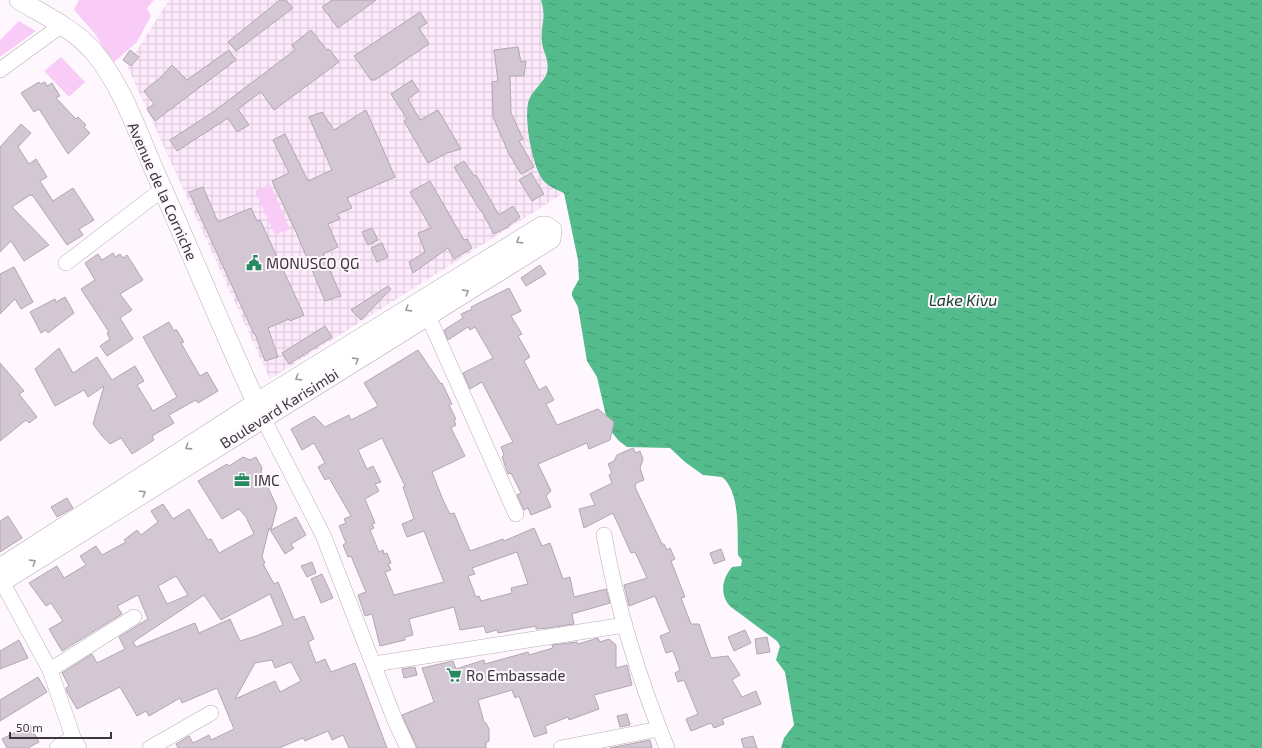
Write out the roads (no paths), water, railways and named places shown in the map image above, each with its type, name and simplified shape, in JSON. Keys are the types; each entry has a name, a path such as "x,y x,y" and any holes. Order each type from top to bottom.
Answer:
{"street":[{"name":"Avenue de la Corniche","path":"19,0 62,25 92,50 112,78 163,189 226,338 260,411"},
{"path":"0,70 62,25"},
{"path":"66,263 163,189"},
{"name":"Boulevard Karisimbi","path":"1,578 260,411 542,226 546,226 552,230 551,239 428,316 260,411"},
{"path":"428,316 516,514"},
{"path":"260,411 323,535 408,748"},
{"path":"604,535 612,583 648,701 666,748"},
{"path":"1,578 50,670 76,743 57,748"},
{"path":"50,670 134,617"},
{"path":"374,664 625,625"},
{"path":"150,748 210,713"},
{"path":"561,748 659,729"}],"water":[{"name":"Lake Kivu","path":"541,0 1262,0 1262,748 781,748 784,738 794,725 785,672 776,660 780,646 777,641 731,607 723,592 726,577 732,567 741,566 742,560 738,555 738,525 735,503 728,484 722,477 703,475 685,462 670,448 627,447 619,441 609,429 597,377 587,361 578,307 572,296 572,292 579,279 578,260 564,193 547,184 539,173 532,153 528,129 527,107 529,100 546,76 548,68 542,42 543,7"}],"place":[{"name":"MONUSCO QG","path":"254,263"},
{"name":"IMC","path":"242,480"},
{"name":"Ro Embassade","path":"454,675"}]}
